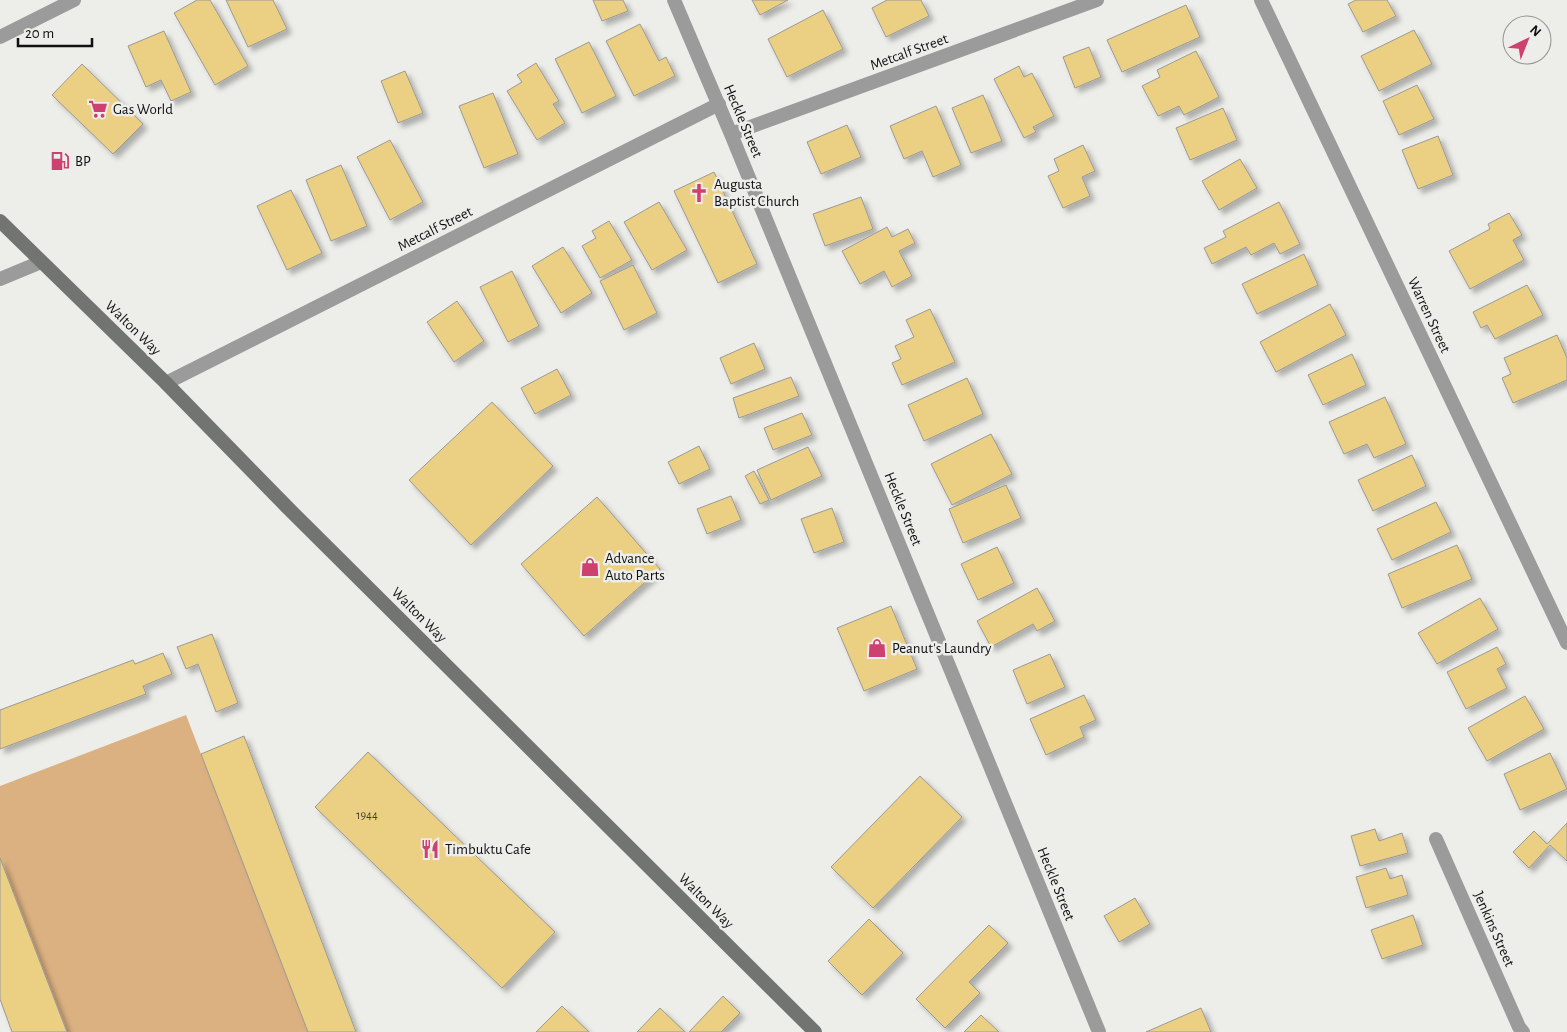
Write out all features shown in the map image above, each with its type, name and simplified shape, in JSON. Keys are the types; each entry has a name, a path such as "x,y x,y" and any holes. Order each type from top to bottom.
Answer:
{"main road":[{"name":"Walton Way","path":"0,221 166,383 286,506 815,1032"}],"street":[{"path":"0,37 74,0"},
{"name":"Heckle Street","path":"674,0 719,104 1099,1032"},
{"name":"Metcalf Street","path":"731,134 1097,0"},
{"name":"Warren Street","path":"1261,0 1567,643"},
{"name":"Metcalf Street","path":"166,383 719,104"},
{"path":"0,279 41,262"},
{"name":"Jenkins Street","path":"1436,839 1519,1027 1523,1032"}],"shaded area":[{"path":"186,715 308,1032 67,1032 0,858 0,786"}],"building":[{"path":"197,0 210,0 248,66 215,85 174,13"},
{"path":"226,0 273,0 287,29 248,47"},
{"path":"593,0 623,0 628,11 602,21"},
{"path":"752,0 788,0 760,15"},
{"path":"887,0 921,0 929,16 886,37 872,8"},
{"path":"1356,0 1387,0 1396,16 1363,32 1348,4"},
{"path":"1186,5 1200,37 1122,72 1107,40"},
{"path":"823,10 843,49 787,77 768,39"},
{"path":"640,24 659,61 666,57 675,76 634,96 606,41"},
{"path":"1414,30 1432,64 1379,91 1361,56"},
{"path":"164,31 191,92 171,101 161,80 146,87 128,46"},
{"path":"589,42 616,96 582,113 555,59"},
{"path":"1089,47 1101,77 1075,88 1063,57"},
{"path":"1196,51 1219,97 1184,115 1179,106 1158,116 1142,86 1160,77 1157,70"},
{"path":"536,63 559,101 553,104 565,123 537,140 507,91 522,82 517,75"},
{"name":"Gas World","path":"82,64 143,124 113,154 52,95"},
{"path":"1019,66 1024,77 1032,73 1054,116 1033,127 1036,132 1024,138 994,79"},
{"path":"405,71 423,113 398,123 381,81"},
{"path":"1417,85 1434,119 1399,135 1383,101"},
{"path":"493,93 518,154 484,168 459,106"},
{"path":"983,95 1002,141 971,153 952,108"},
{"path":"936,106 961,165 933,177 922,151 904,159 890,126"},
{"path":"1223,108 1237,140 1190,160 1176,128"},
{"path":"847,125 861,157 821,174 807,142"},
{"path":"1438,136 1453,175 1418,189 1402,150"},
{"path":"390,140 423,202 390,220 357,157"},
{"path":"1083,145 1095,171 1082,177 1090,196 1063,208 1048,176 1059,171 1054,159"},
{"path":"1240,159 1257,188 1219,210 1202,181"},
{"path":"341,165 367,226 331,241 306,180"},
{"path":"714,172 757,264 718,283 674,191"},
{"path":"291,190 322,253 287,270 257,206"},
{"path":"861,197 873,229 825,246 813,214"},
{"path":"659,202 687,250 652,270 624,222"},
{"path":"1279,202 1300,244 1280,254 1274,243 1251,255 1246,247 1212,264 1204,248 1226,237 1223,231"},
{"path":"1509,213 1522,235 1513,240 1524,260 1470,289 1449,251 1490,229 1488,224"},
{"path":"609,221 632,260 600,278 582,246 596,238 592,231"},
{"path":"887,227 892,237 908,229 915,243 899,251 912,276 892,287 884,271 860,284 842,251"},
{"path":"563,247 592,293 561,313 532,266"},
{"path":"1304,254 1318,285 1257,314 1242,284"},
{"path":"633,265 657,313 624,330 600,281"},
{"path":"512,271 539,326 508,342 480,287"},
{"path":"1527,285 1543,315 1495,339 1487,325 1481,328 1473,312"},
{"path":"457,301 484,341 454,362 427,322"},
{"path":"1330,304 1346,335 1276,372 1260,342"},
{"path":"930,309 955,362 902,385 892,363 901,359 895,346 914,337 906,320"},
{"path":"1557,335 1567,358 1567,380 1513,403 1502,378 1511,374 1504,358"},
{"path":"754,343 765,369 731,384 720,358"},
{"path":"1352,354 1366,385 1323,405 1308,375"},
{"path":"557,369 571,395 535,414 521,388"},
{"path":"791,377 799,396 739,418 733,398"},
{"path":"967,378 983,414 924,441 908,405"},
{"path":"1385,397 1406,444 1374,458 1367,444 1344,454 1329,422"},
{"path":"492,402 553,466 471,545 409,480"},
{"path":"802,413 812,435 773,450 764,428"},
{"path":"991,434 1012,474 952,505 931,464"},
{"path":"699,446 710,469 679,484 668,462"},
{"path":"808,447 822,476 771,500 757,470"},
{"path":"1412,455 1426,486 1373,511 1358,480"},
{"path":"754,471 769,500 760,504 745,476"},
{"path":"1006,485 1021,518 963,543 949,509"},
{"path":"731,496 741,520 707,534 697,509"},
{"name":"Advance Auto Parts","path":"597,497 660,569 584,636 521,564"},
{"path":"1436,502 1451,532 1392,560 1377,529"},
{"path":"832,508 844,542 814,553 801,519"},
{"path":"1457,545 1472,579 1402,608 1388,574"},
{"path":"997,547 1014,583 978,600 961,564"},
{"path":"1037,588 1055,621 1037,631 1033,624 991,647 977,621"},
{"path":"1480,598 1498,629 1437,664 1418,633"},
{"name":"Peanut's Laundry","path":"891,606 917,669 864,691 837,628"},
{"path":"212,634 238,703 216,712 198,664 186,669 177,647"},
{"path":"1497,647 1506,664 1497,669 1507,688 1466,709 1447,672"},
{"path":"163,653 172,674 143,686 146,694 0,749 0,710 133,660 135,664"},
{"path":"1050,654 1065,687 1027,704 1013,670"},
{"path":"1084,695 1096,720 1080,727 1084,737 1046,755 1030,719"},
{"path":"1525,696 1544,729 1487,761 1468,728"},
{"path":"244,736 356,1032 308,1032 201,754"},
{"path":"368,752 555,932 502,988 315,807"},
{"path":"1550,753 1567,789 1520,810 1504,774"},
{"path":"920,776 962,817 873,908 831,867"},
{"path":"1567,823 1567,861 1550,845 1529,868 1513,852 1534,831 1547,844"},
{"path":"1375,829 1379,841 1402,833 1408,853 1360,866 1351,836"},
{"path":"0,858 67,1032 12,1032 0,999"},
{"path":"1386,868 1390,879 1402,875 1408,895 1366,908 1356,877"},
{"path":"1135,898 1150,924 1119,942 1104,916"},
{"path":"1413,915 1423,945 1382,959 1371,930"},
{"path":"869,919 903,953 862,995 828,961"},
{"path":"989,925 1008,943 969,982 980,993 945,1028 916,999"},
{"path":"723,996 740,1013 721,1032 689,1032"},
{"path":"562,1006 589,1032 536,1032"},
{"path":"660,1008 685,1032 637,1032"},
{"path":"1201,1008 1211,1032 1146,1032"},
{"path":"981,1015 999,1032 964,1032"}],"place":[{"name":"Gas World","path":"98,109"},
{"name":"BP","path":"60,161"},
{"name":"Augusta Baptist Church","path":"699,193"},
{"name":"Advance Auto Parts","path":"590,567"},
{"name":"Peanut's Laundry","path":"877,648"},
{"name":"Timbuktu Cafe","path":"430,849"}]}
